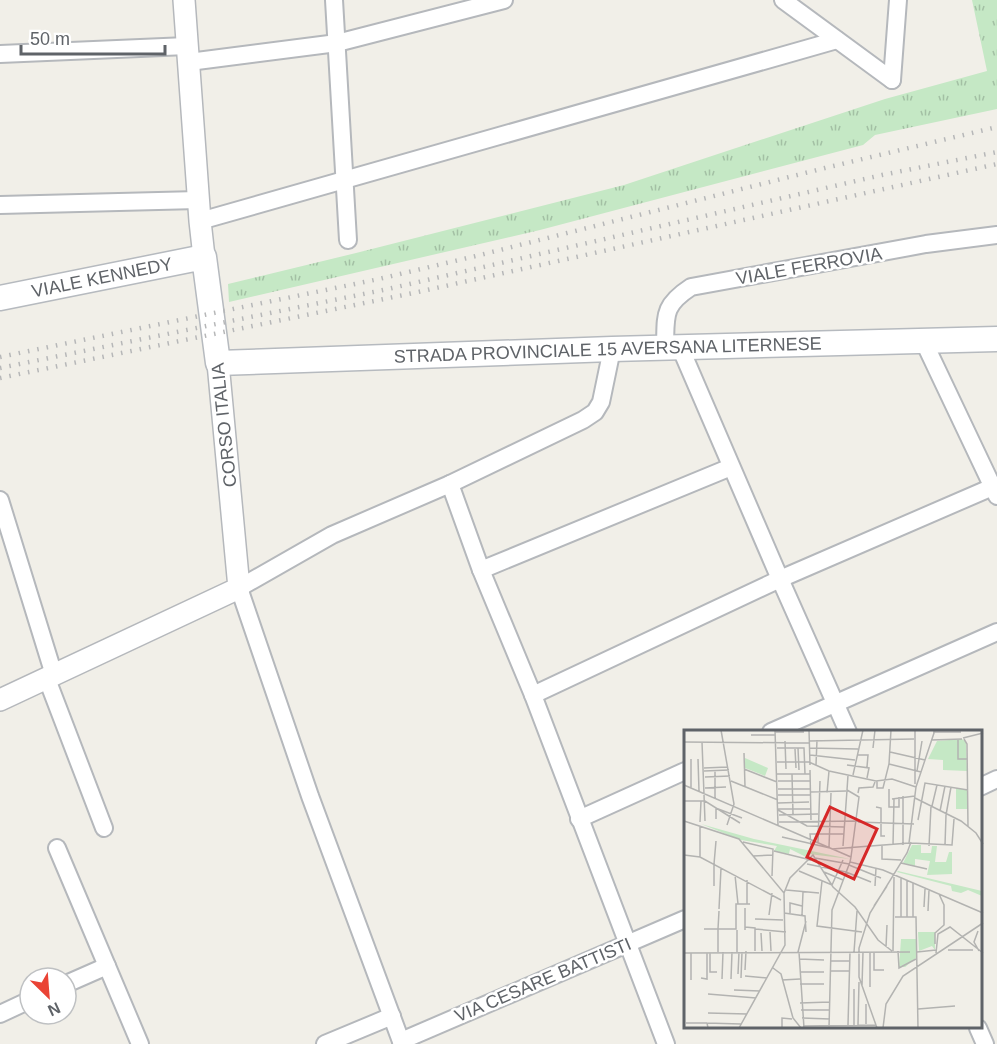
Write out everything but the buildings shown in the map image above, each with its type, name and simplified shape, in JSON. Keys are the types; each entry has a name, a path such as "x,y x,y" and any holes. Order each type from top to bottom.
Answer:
{"main road":[{"name":"VIALE KENNEDY","path":"0,298 204,256"},
{"name":"CORSO ITALIA","path":"204,256 218,363"},
{"name":"STRADA PROVINCIALE 15 AVERSANA LITERNESE","path":"218,363 672,347 997,339"}],"street":[{"name":"CORSO ITALIA","path":"184,0 204,256"},
{"path":"334,0 348,240"},
{"path":"0,54 188,54 337,43 504,0"},
{"path":"783,0 892,80 898,0"},
{"path":"200,222 837,40"},
{"path":"0,205 198,200"},
{"name":"VIALE FERROVIA","path":"672,347 666,315 676,297 691,287 926,244 997,236"},
{"path":"533,695 780,579 996,489 922,340"},
{"path":"672,347 731,467 847,730"},
{"path":"0,700 238,588 332,535 450,484 583,420 595,412 601,402 612,349"},
{"name":"CORSO ITALIA","path":"218,363 238,588"},
{"path":"481,570 731,467"},
{"path":"450,484 481,570 533,695 666,1044"},
{"path":"0,500 3,521 50,677 104,828"},
{"path":"238,588 310,796 401,1042"},
{"path":"775,730 997,632"},
{"path":"579,819 684,771"},
{"path":"982,786 997,779"},
{"path":"57,848 140,1044"},
{"name":"VIA CESARE BATTISTI","path":"401,1042 684,919"},
{"path":"78,979 107,966"},
{"path":"0,1014 18,1006"},
{"path":"325,1044 392,1016"},
{"path":"978,1029 985,1044"}],"green space":[{"path":"972,0 997,0 997,109 875,135 863,145 540,230 229,302 228,284 624,185 885,99 987,71"}],"railway":[{"path":"0,357 379,279 997,127"},
{"path":"0,368 388,289 882,175 997,152"},
{"path":"0,378 418,292 997,164"}]}
